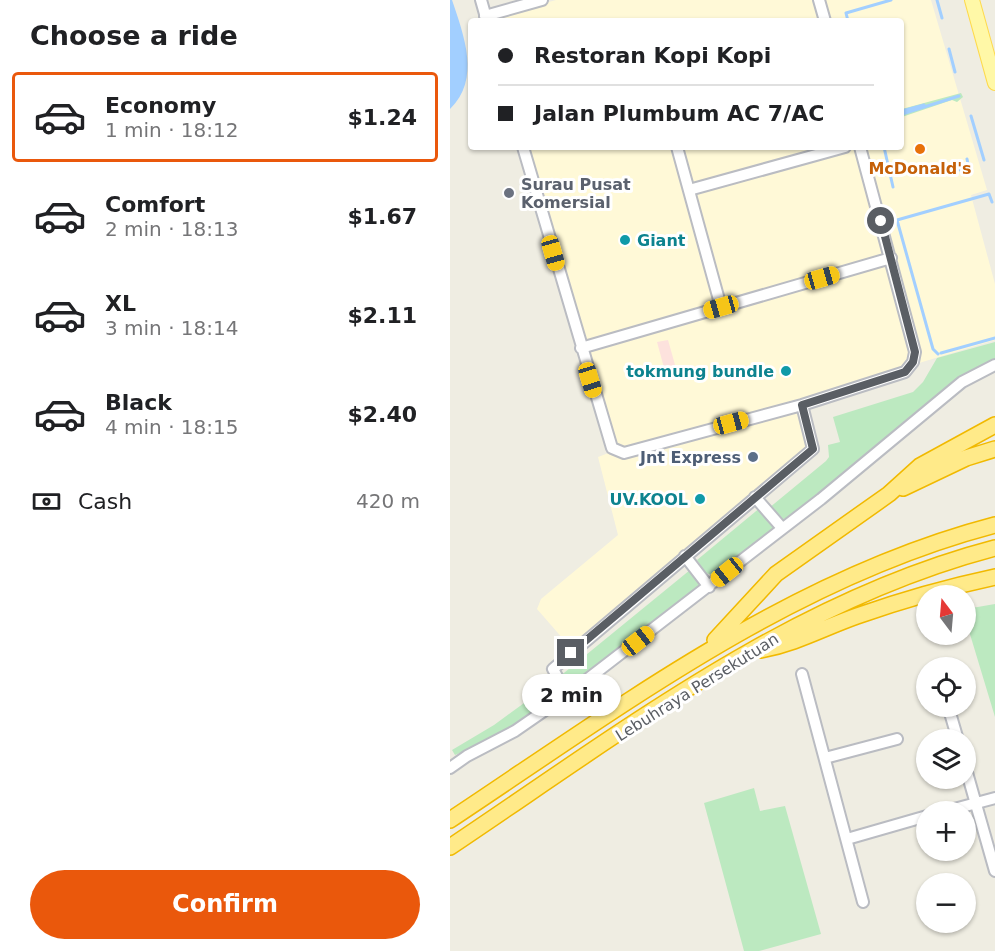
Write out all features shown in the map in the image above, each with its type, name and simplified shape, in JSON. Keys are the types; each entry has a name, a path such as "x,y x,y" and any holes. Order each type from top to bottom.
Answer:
{"highway":[{"path":"703,654 776,574 889,494 921,466 995,424"},
{"path":"889,494 966,458 995,449"},
{"name":"Lebuhraya Persekutuan","path":"450,820 703,654 805,597 873,565 995,525"},
{"name":"Lebuhraya Persekutuan","path":"451,847 745,653 850,599 914,572 995,548"},
{"path":"745,653 791,644 857,616 912,597 990,579"}],"main road":[{"path":"972,0 995,83"}],"street":[{"path":"481,0 486,18 542,0"},
{"path":"819,0 824,18"},
{"path":"524,150 612,448 624,453 802,405 905,372 913,362 915,352 861,150"},
{"path":"678,150 721,307"},
{"path":"689,190 834,150"},
{"path":"581,348 891,258"},
{"path":"450,768 467,756 515,731 567,695 709,587 962,382 995,365"},
{"path":"567,695 553,669 813,449 802,405"},
{"path":"755,497 782,528"},
{"path":"685,556 709,587"},
{"path":"802,674 863,902"},
{"path":"825,758 897,739"},
{"path":"976,802 995,798"},
{"path":"976,805 995,871"},
{"path":"847,839 916,819"}],"shaded area":[{"path":"556,0 931,0 987,190 971,195 995,284 995,340 797,400 809,445 571,648 537,609 541,599 618,535 598,457 619,449 529,150 904,150 904,18 491,18"},
{"path":"668,340 677,372 666,375 657,342"}],"green space":[{"path":"961,93 963,97 957,102 952,100 904,116 904,108"},
{"path":"995,342 995,360 958,381 793,516 780,520 769,508 826,461 829,457 828,445 840,442 833,417 913,392 923,382 937,358"},
{"path":"761,507 776,528 714,575 705,573 697,560"},
{"path":"690,570 702,585 567,689 559,677"},
{"path":"995,604 995,717 973,645 976,645 976,607"},
{"path":"553,682 561,694 502,735 455,755 452,750 494,725"},
{"path":"754,788 760,811 785,806 821,934 759,951 744,951 704,803"}],"water":[{"path":"450,0 452,0 465,42 467,71 465,84 450,109"}],"waterway":[{"path":"847,18 846,13 891,0"},
{"path":"937,0 942,18"},
{"path":"949,49 955,72"},
{"path":"904,113 959,96"},
{"path":"904,110 924,105"},
{"path":"971,116 984,160"},
{"path":"885,150 893,187"},
{"path":"957,161 960,170 969,168 967,159"},
{"path":"938,354 933,349 897,220 989,194 992,202"},
{"path":"941,353 995,338"}],"place":[{"name":"McDonald's","path":"920,149"},
{"name":"Surau Pusat Komersial","path":"509,193"},
{"name":"Giant","path":"625,240"},
{"name":"tokmung bundle","path":"786,371"},
{"name":"Jnt Express","path":"753,457"},
{"name":"UV.KOOL","path":"700,499"}],"route":[{"path":"571,653 813,449 802,405 905,372 913,362 915,352 881,221"}]}
